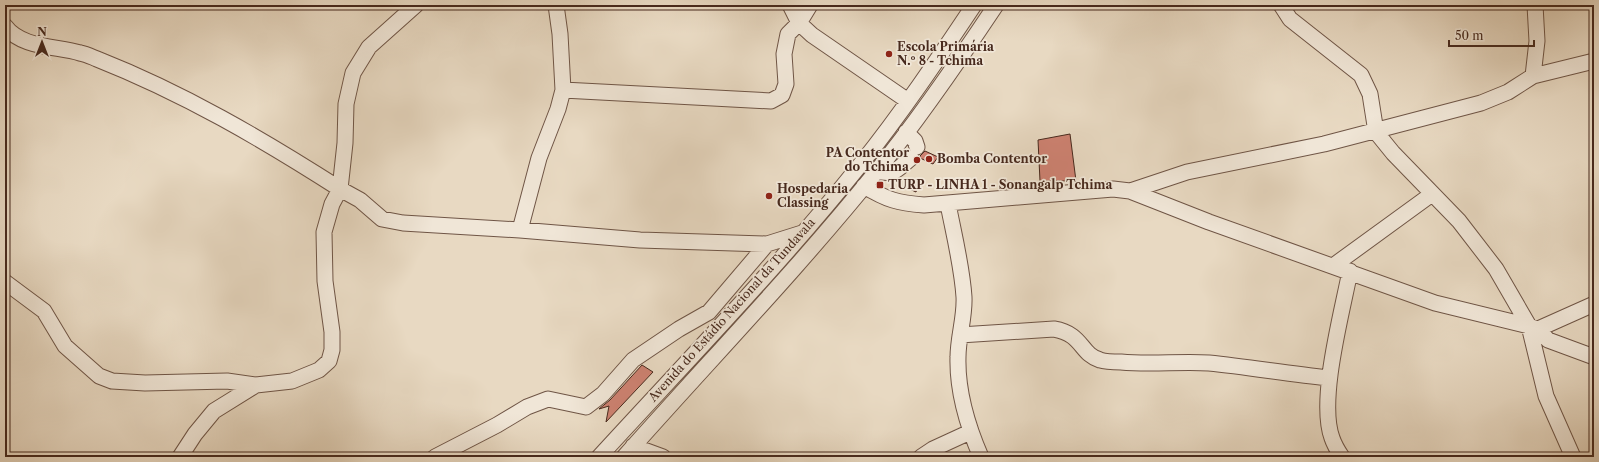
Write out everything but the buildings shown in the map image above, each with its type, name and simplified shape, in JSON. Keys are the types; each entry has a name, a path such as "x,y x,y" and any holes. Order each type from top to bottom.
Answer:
{"street":[{"path":"5,282 44,311 65,346 99,376 112,381 145,383 226,382 256,385 292,380 319,370 329,361 332,350 332,332 325,281 324,232 332,204 340,189 346,143 346,104 353,72 369,47 416,5"},
{"path":"520,230 539,158 558,109 562,90 560,34 556,5"},
{"path":"790,5 799,23 812,36 908,101"},
{"path":"562,90 771,100 782,95 786,84 784,54 788,34 799,23 810,5"},
{"name":"Avenida do Estádio Nacional da Tundavala","path":"600,457 802,233 860,165 908,101 974,5"},
{"name":"Avenida do Estádio Nacional da Tundavala","path":"628,452 808,251 877,171 996,5"},
{"path":"1281,5 1290,19 1361,75 1370,94 1376,132 1393,153 1459,221 1496,269 1534,328 1548,340 1594,357"},
{"path":"1533,76 1537,41 1535,5"},
{"path":"5,26 29,43 80,53 149,80 245,130 360,200 382,219 403,223 520,230 640,240 767,244 802,233"},
{"path":"1130,191 1187,172 1257,159 1376,132 1481,103 1508,92 1533,76 1594,61"},
{"path":"877,171 884,173 893,172 900,169 914,152 915,141 906,132"},
{"path":"864,186 886,199 904,203 948,204 1113,189 1130,191 1435,303 1534,328 1594,304"},
{"path":"1333,266 1432,194"},
{"path":"948,204 958,253 964,298 958,358 959,373 970,432 981,457"},
{"path":"435,457 497,425 526,407 548,400 586,407 603,394 633,360 708,312 767,244"},
{"path":"1342,457 1332,438 1328,417 1329,378 1350,271"},
{"path":"1534,328 1546,396 1573,457"},
{"path":"960,335 1054,329 1066,331 1075,337 1092,357 1101,361 1145,364 1176,362 1209,363 1329,378"},
{"path":"180,457 195,434 214,411 256,385"},
{"path":"921,457 933,449 970,432"},
{"path":"628,452 663,457"}],"place":[{"name":"Escola Primária N.º 8 - Tchima","path":"889,54"},
{"name":"Bomba Contentor","path":"929,159"},
{"name":"PA Contentor do Tchima","path":"917,160"},
{"name":"TURP - LINHA 1 - Sonangalp Tchima","path":"880,185"},
{"name":"Hospedaria Classing","path":"769,196"}]}
